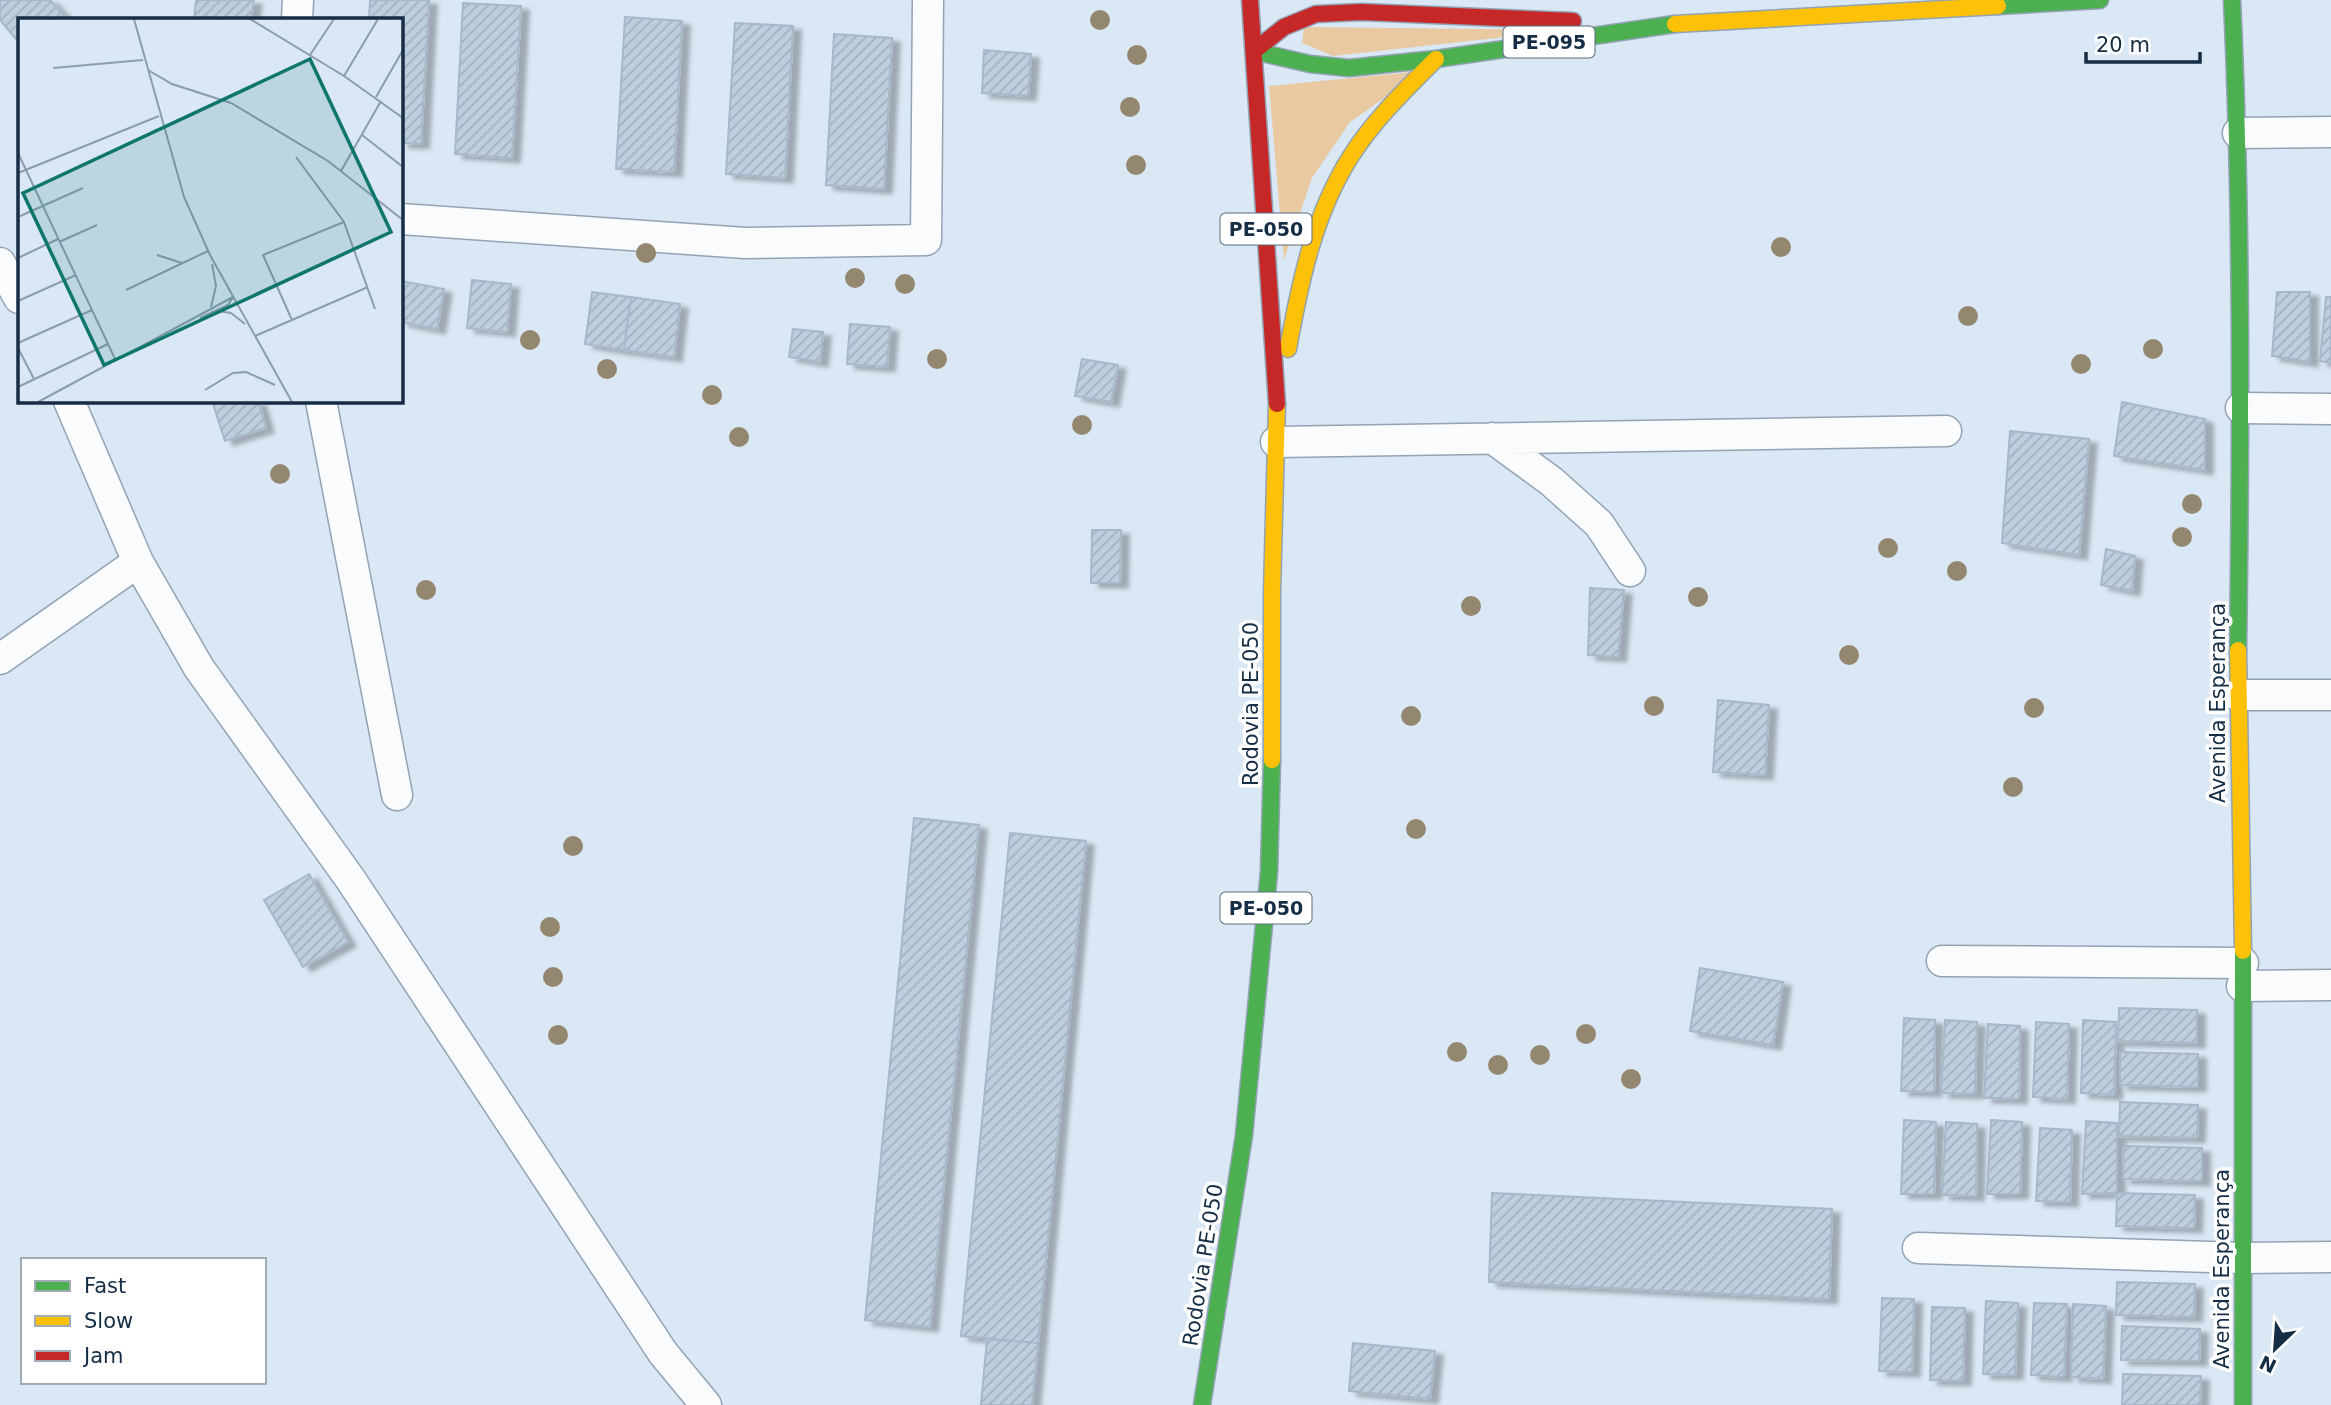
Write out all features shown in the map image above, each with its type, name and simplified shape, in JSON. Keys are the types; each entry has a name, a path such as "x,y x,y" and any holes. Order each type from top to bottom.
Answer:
{"main road":[{"name":"Rodovia PE-050","path":"1202,1405 1244,1135 1269,872 1277,406 1250,0"},
{"path":"1392,0 1415,14"},
{"name":"PE-095","path":"1436,59 1663,25 2100,0"},
{"name":"Avenida Esperança","path":"2232,0 2238,133 2241,408 2236,695 2243,974 2243,1405"},
{"path":"1254,51 1283,27 1316,14 1362,12 1663,25"},
{"path":"1254,51 1310,64 1349,68 1436,59"},
{"path":"1277,406 1298,293 1316,230 1327,203 1351,156 1363,139 1436,59"}],"street":[{"path":"297,18 298,0"},
{"path":"402,219 744,243 926,240 928,0"},
{"path":"2238,133 2331,132"},
{"path":"0,263 18,296"},
{"path":"69,402 138,562 199,668 351,880 663,1353 706,1405"},
{"path":"321,402 397,794"},
{"path":"2241,408 2331,409"},
{"path":"1276,442 1946,431"},
{"path":"1492,439 1551,481 1599,524 1630,571"},
{"path":"0,659 138,562"},
{"path":"2236,695 2331,695"},
{"path":"1942,961 2243,974 2331,985"},
{"path":"1918,1248 2243,1258 2331,1257"}],"shaded area":[{"path":"1304,27 1568,30 1333,56 1302,43"},
{"path":"1423,71 1350,122 1312,178 1284,260 1269,86"}],"building":[{"path":"0,0 50,0 66,18 18,18 18,42 0,20"},
{"path":"196,0 254,0 251,18 194,18"},
{"path":"370,0 429,0 421,144 402,143 402,18 369,18"},
{"path":"463,3 521,6 512,158 455,154"},
{"path":"625,17 682,21 674,172 616,169"},
{"path":"735,23 793,26 785,178 726,174"},
{"path":"834,34 892,38 884,189 826,185"},
{"path":"984,50 1031,54 1028,96 982,93"},
{"path":"472,280 511,284 507,332 467,328"},
{"path":"402,281 444,289 437,329 402,322"},
{"path":"592,292 631,297 624,350 585,344"},
{"path":"2277,292 2310,292 2310,362 2272,356"},
{"path":"631,297 680,304 674,357 624,350"},
{"path":"2326,297 2331,297 2331,363 2320,361"},
{"path":"850,324 890,327 887,367 847,364"},
{"path":"793,329 823,332 820,362 789,357"},
{"path":"1082,359 1118,365 1111,402 1075,396"},
{"path":"212,402 258,402 266,428 225,441"},
{"path":"2122,402 2205,419 2205,470 2114,456"},
{"path":"2010,431 2089,439 2079,555 2002,543"},
{"path":"1092,530 1121,530 1120,583 1091,583"},
{"path":"2106,549 2135,556 2132,591 2101,585"},
{"path":"1590,588 1624,590 1618,657 1588,655"},
{"path":"1718,700 1769,705 1765,775 1713,772"},
{"path":"914,818 979,825 930,1327 865,1320"},
{"path":"1010,833 1086,841 1038,1343 961,1336"},
{"path":"309,874 348,942 303,967 264,900"},
{"path":"1700,968 1783,982 1773,1045 1690,1031"},
{"path":"2119,1008 2197,1010 2197,1043 2118,1041"},
{"path":"1904,1018 1935,1020 1934,1092 1901,1091"},
{"path":"1945,1020 1977,1022 1975,1094 1941,1093"},
{"path":"2083,1020 2116,1022 2114,1095 2081,1093"},
{"path":"2036,1022 2069,1024 2067,1099 2033,1097"},
{"path":"1988,1024 2020,1026 2019,1099 1984,1098"},
{"path":"2120,1052 2198,1054 2198,1087 2120,1085"},
{"path":"2120,1102 2198,1105 2197,1138 2119,1136"},
{"path":"1904,1120 1936,1122 1934,1194 1901,1194"},
{"path":"1991,1120 2022,1122 2020,1194 1987,1194"},
{"path":"2086,1121 2117,1123 2117,1193 2082,1194"},
{"path":"1946,1122 1977,1124 1976,1196 1942,1195"},
{"path":"2040,1128 2072,1130 2070,1202 2036,1201"},
{"path":"2124,1146 2202,1148 2202,1181 2123,1179"},
{"path":"1492,1193 1832,1209 1829,1299 1489,1282"},
{"path":"2117,1193 2195,1195 2194,1228 2116,1226"},
{"path":"2117,1282 2195,1284 2194,1317 2116,1315"},
{"path":"1882,1298 1914,1299 1912,1372 1879,1371"},
{"path":"1986,1301 2018,1303 2015,1375 1983,1374"},
{"path":"2034,1303 2067,1304 2064,1377 2031,1375"},
{"path":"2073,1304 2106,1306 2103,1379 2071,1377"},
{"path":"1932,1307 1965,1308 1963,1381 1930,1380"},
{"path":"2122,1326 2200,1329 2199,1361 2121,1360"},
{"path":"987,1339 1038,1343 1032,1405 981,1405"},
{"path":"1353,1343 1435,1351 1430,1399 1349,1391"},
{"path":"2123,1374 2201,1376 2200,1405 2122,1405"}],"traffic: fast":[{"path":"1998,6 2100,0"},
{"path":"2232,0 2240,325 2238,650"},
{"path":"1254,51 1310,64 1349,68 1436,59 1675,24"},
{"path":"1202,1405 1244,1135 1269,872 1272,760"},
{"path":"2243,951 2243,1405"}],"traffic: slow":[{"path":"1675,24 1998,6"},
{"path":"1288,349 1310,249 1338,178 1370,130 1436,59"},
{"path":"1272,760 1272,592 1277,404"},
{"path":"2238,650 2243,951"}],"traffic: jam":[{"path":"1250,0 1277,404"},
{"path":"1254,51 1284,27 1316,14 1362,12 1573,21"}]}
